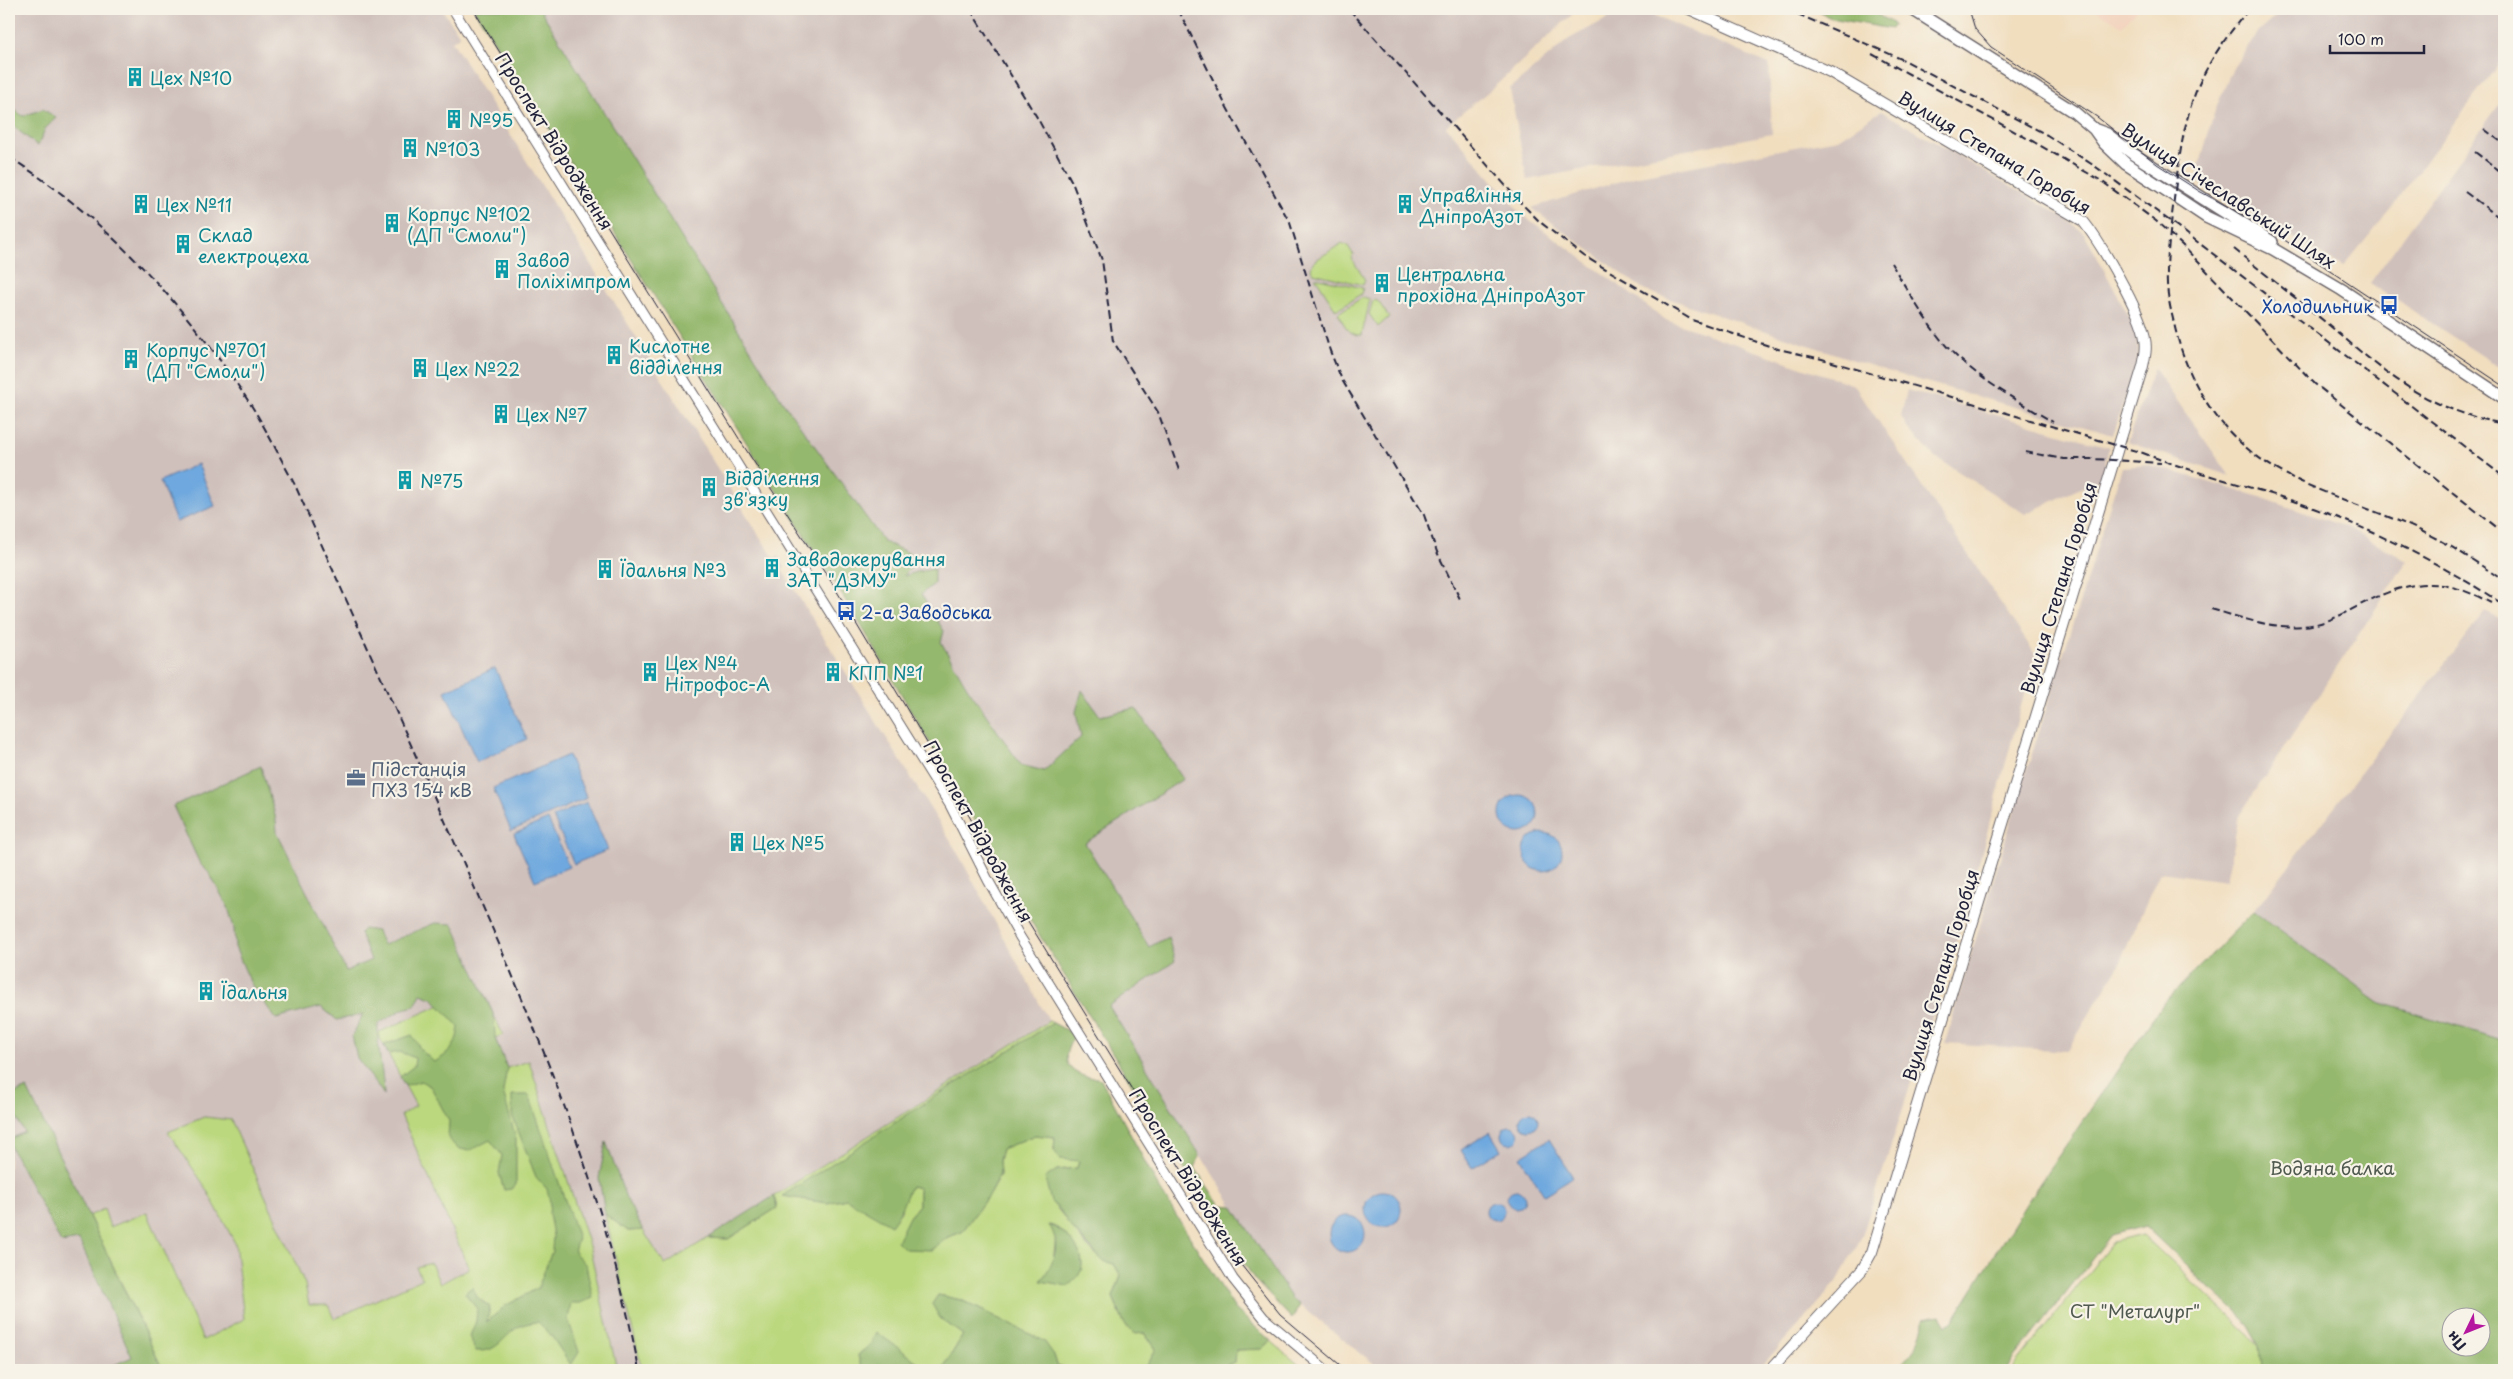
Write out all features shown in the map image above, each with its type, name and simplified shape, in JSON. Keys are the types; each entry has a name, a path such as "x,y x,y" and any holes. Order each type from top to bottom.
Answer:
{"main road":[{"name":"Вулиця Степана Горобця","path":"1690,9 1830,72 2083,221 2094,235 2127,295 2142,325 2145,339 2143,366 1872,1252 1862,1270 1770,1370"},
{"name":"Вулиця Січеславський Шлях","path":"1912,9 1928,13 2074,112 2094,129 2107,134 2133,154 2277,245 2504,398"}],"street":[{"name":"Проспект Відродження","path":"453,9 950,805 988,880 1020,937 1233,1279 1264,1318 1326,1370"}],"shaded area":[{"path":"9,9 432,9 434,12 442,9 460,36 452,41 762,540 774,558 778,556 785,567 782,570 956,850 1049,1021 1022,1038 1229,1370 9,1370"},
{"path":"540,9 1578,9 1494,87 1446,126 1519,212 1666,320 1854,385 2035,654 1964,918 1862,1236 1837,1282 1758,1370 1382,1370 1292,1299 1107,1008 884,542 783,402"},
{"path":"1625,9 1639,9 1769,64 1772,134 1527,180 1510,89 1569,39"},
{"path":"2094,9 2138,9 2122,26"},
{"path":"2284,9 2504,9 2504,57 2386,215 2343,267 2200,183 2198,170 2215,110 2233,68 2258,32"},
{"path":"2504,98 2504,370 2370,283"},
{"path":"1881,111 2062,216 2084,233 2138,333 2137,361 2113,435 1887,371 1646,291 1531,208 1634,177 1838,139"},
{"path":"2154,368 2230,476 2127,442"},
{"path":"1907,390 2109,447 2102,478 2025,514 1934,456 1907,427 1901,416"},
{"path":"2150,465 2260,497 2346,527 2407,561 2239,816 2226,881 2160,872 2116,970 2067,1051 1945,1043 2011,821 2122,467"},
{"path":"2485,611 2504,622 2504,1041 2379,1002 2254,911"}],"green space":[{"path":"474,9 540,9 783,402 884,542 909,553 915,562 904,576 934,569 934,584 921,594 944,631 941,642 967,687 1021,765 1044,771 1081,737 1076,712 1082,690 1100,716 1136,708 1183,779 1085,843 1149,947 1168,937 1175,961 1109,1006 1200,1155 1195,1168 1220,1205 1233,1206 1292,1299 1300,1305 1292,1319 1255,1280 1208,1207 1035,928 964,801 859,622"},
{"path":"1813,9 1867,9 1894,24 1891,29 1831,18"},
{"path":"9,106 23,116 43,109 56,118 45,129 38,146 9,123"},
{"path":"1342,243 1348,246 1353,254 1351,257 1365,280 1363,285 1313,273 1311,269 1313,262"},
{"path":"1315,277 1363,288 1361,294 1336,310"},
{"path":"1363,297 1370,299 1362,335 1357,335 1347,328 1338,313"},
{"path":"1373,300 1378,301 1389,317 1378,327 1369,314"},
{"path":"261,766 275,816 277,832 346,971 371,960 360,933 364,929 377,931 383,945 435,923 453,924 494,1016 495,1038 507,1068 503,1092 516,1139 516,1185 511,1189 504,1190 499,1173 502,1155 490,1140 469,1151 457,1148 448,1138 449,1121 431,1087 421,1081 405,1086 400,1077 414,1066 415,1058 400,1052 388,1054 384,1045 412,1035 421,1050 434,1062 444,1056 457,1039 459,1027 432,998 421,994 415,1006 403,1009 378,1024 378,1042 384,1095 357,1058 352,1036 363,1014 337,1020 321,1007 276,1019 251,984 235,947 234,928 228,907 209,873 200,864 173,806"},
{"name":"Водяна балка","path":"2254,911 2379,1002 2504,1041 2504,1370 2262,1370 2260,1345 2249,1325 2145,1226 2111,1235 2005,1370 1895,1370 1916,1347 1924,1325 1924,1318 1940,1315 1946,1325 1952,1322 2031,1196 2163,1004"},
{"path":"481,987 503,1035 495,1038 507,1068 529,1061 590,1249 617,1370 163,1370 89,1216 104,1209 110,1227 147,1212 203,1340 244,1319 235,1243 204,1185 168,1132 204,1117 231,1120 305,1284 309,1305 328,1305 334,1319 422,1279 416,1267 431,1263 440,1284 469,1268 401,1115 416,1106 377,1033"},
{"path":"1049,1021 1053,1023 939,1094 783,1196 827,1203 846,1199 865,1208 901,1212 902,1203 911,1186 919,1188 919,1205 909,1217 931,1250 948,1237 962,1232 990,1193 1000,1175 999,1160 1002,1149 1035,1135 1055,1137 1054,1150 1079,1161 1077,1168 1057,1170 1051,1202 1095,1254 1114,1264 1121,1276 1113,1297 1124,1323 1134,1334 1145,1333 1156,1349 1144,1370 1072,1370 1057,1365 1054,1355 1043,1341 961,1300 938,1295 940,1318 963,1335 942,1370 925,1370 911,1357 871,1344 858,1355 862,1370 747,1370 745,1366 726,1370 642,1370 605,1214 628,1231 643,1230 665,1265 708,1238 728,1239 777,1208 774,1196","holes":["1050,1225 1056,1227 1070,1240 1082,1264 1042,1281 1053,1262 1056,1236"]},
{"path":"1053,1023 1075,1035 1067,1052 1067,1062 1074,1071 1083,1076 1101,1079 1159,1188 1235,1309 1271,1341 1262,1349 1236,1350 1235,1362 1213,1370 1144,1370 1156,1349 1145,1333 1134,1334 1124,1323 1113,1297 1121,1276 1114,1264 1103,1261 1069,1225 1060,1210 1051,1202 1045,1178 1057,1170 1077,1168 1079,1161 1060,1159 1054,1150 1055,1137 1035,1135 1002,1149 999,1160 1000,1174 990,1193 962,1232 948,1237 931,1250 905,1249 897,1241 909,1217 919,1205 919,1188 911,1186 900,1211 891,1225 846,1199 827,1203 782,1196"},
{"path":"27,1088 163,1370 103,1370 132,1357 79,1240 61,1243 9,1144 9,1140 24,1132 9,1104 9,1096"},
{"path":"512,1095 529,1095 578,1238 574,1252 586,1265 593,1298 580,1303 571,1303 568,1319 579,1352 571,1365 550,1334 538,1322 528,1323 515,1329 497,1345 488,1350 475,1351 470,1336 476,1321 477,1309 465,1293 472,1287 477,1297 490,1307 487,1322 505,1306 538,1288 552,1251 553,1236 547,1189 536,1177 512,1115"},
{"path":"606,1142 626,1198 643,1230 628,1231 605,1214 599,1178"},
{"path":"774,1196 777,1208 728,1239 708,1238"},
{"path":"1049,1225 1060,1230 1075,1245 1081,1257 1082,1267 1080,1273 1068,1286 1041,1281 1053,1260 1056,1246 1053,1232"},
{"name":"СТ \"Металург\"","path":"2143,1235 2261,1346 2262,1370 2011,1370 2113,1242"},
{"path":"938,1295 961,1300 1044,1341 1054,1355 1057,1365 1072,1370 942,1370 963,1335 940,1318 932,1304"},
{"path":"876,1332 911,1357 925,1370 862,1370 858,1355 871,1344"},
{"path":"1271,1341 1305,1370 1213,1370 1235,1362 1236,1350 1262,1349"}],"water":[{"path":"198,464 215,506 176,522 160,481"},
{"path":"495,668 527,739 477,762 445,691"},
{"path":"568,755 587,798 511,831 493,788"},
{"path":"1519,795 1533,800 1538,814 1533,828 1519,833 1505,828 1500,814 1505,800"},
{"path":"587,802 608,850 574,864 553,817"},
{"path":"548,819 569,867 535,881 514,834"},
{"path":"1543,833 1557,838 1562,852 1557,866 1543,871 1529,866 1524,852 1529,838"},
{"path":"1529,1112 1535,1115 1538,1121 1535,1127 1529,1130 1523,1127 1520,1121 1523,1115"},
{"path":"1510,1126 1516,1129 1519,1135 1516,1141 1510,1144 1504,1141 1501,1135 1504,1129"},
{"path":"1490,1132 1501,1150 1472,1168 1461,1150"},
{"path":"1549,1139 1573,1177 1544,1195 1520,1157"},
{"path":"1516,1190 1522,1193 1525,1199 1522,1205 1516,1208 1510,1205 1507,1199 1510,1193"},
{"path":"1383,1191 1390,1192 1396,1196 1400,1202 1400,1216 1396,1222 1390,1226 1383,1227 1376,1226 1370,1222 1366,1216 1365,1209 1366,1202 1370,1196 1376,1192"},
{"path":"1495,1202 1501,1205 1504,1211 1501,1217 1495,1220 1489,1217 1486,1211 1489,1205"},
{"path":"1347,1216 1354,1217 1360,1221 1364,1227 1364,1241 1360,1247 1354,1251 1347,1252 1340,1251 1334,1247 1330,1241 1329,1234 1330,1227 1334,1221 1340,1217"}],"tram line":[{"path":"473,9 743,445 832,583 949,780 1026,918 1238,1261 1280,1314 1346,1370"},
{"path":"1969,9 1975,29 1991,47 2097,117 2157,164 2199,191 2265,227 2504,386"}],"railway":[{"path":"970,9 1038,119 1072,182 1102,260 1113,341 1158,412 1180,473"},
{"path":"1178,9 1224,102 1290,223 1330,351 1342,380 1424,515 1437,552 1460,599"},
{"path":"1349,9 1540,222 1584,256 1692,320 1778,349 1822,359 2143,453 2316,509 2413,552 2460,577 2504,605"},
{"path":"1786,9 1906,61 2047,135 2096,167 2178,227 2504,477"},
{"path":"2249,9 2220,47 2197,88 2182,142 2169,244 2167,286 2180,347 2189,370 2200,391 2228,430 2264,461 2302,482 2432,536 2464,554 2504,581"},
{"path":"1872,54 2100,180 2156,221 2182,245 2315,384 2504,533"},
{"path":"2484,129 2504,144"},
{"path":"2475,152 2504,174"},
{"path":"9,157 78,207 111,236 171,299 225,367 249,402 295,485 485,911 539,1039 586,1169 607,1235 639,1370"},
{"path":"2465,192 2504,221"},
{"path":"2234,249 2370,359 2409,388 2452,409 2504,424"},
{"path":"1891,263 1925,318 1960,360 1985,380 2053,422"},
{"path":"2025,452 2064,459 2161,463"},
{"path":"2211,609 2263,623 2302,626 2330,620 2385,593 2401,588 2430,584 2459,589 2491,603"}],"place":[{"name":"Цех №10","path":"135,77"},
{"name":"№95","path":"454,119"},
{"name":"№103","path":"410,148"},
{"name":"Цех №11","path":"141,204"},
{"name":"Управління ДніпроАзот","path":"1405,204"},
{"name":"Корпус №102 (ДП \"Смоли\")","path":"392,223"},
{"name":"Склад електроцеха","path":"183,244"},
{"name":"Завод Поліхімпром","path":"502,269"},
{"name":"Центральна прохідна ДніпроАзот","path":"1382,283"},
{"name":"Холодильник","path":"2389,305"},
{"name":"Кислотне відділення","path":"614,355"},
{"name":"Корпус №701 (ДП \"Смоли\")","path":"131,359"},
{"name":"Цех №22","path":"420,368"},
{"name":"Цех №7","path":"501,414"},
{"name":"№75","path":"405,480"},
{"name":"Відділення зв'язку","path":"709,487"},
{"name":"Заводокерування ЗАТ \"ДЗМУ\"","path":"772,568"},
{"name":"Їдальня №3","path":"605,569"},
{"name":"2-а Заводська","path":"846,611"},
{"name":"Цех №4 Нітрофос-А","path":"650,672"},
{"name":"КПП №1","path":"833,672"},
{"name":"Підстанція ПХЗ 154 кВ","path":"356,778"},
{"name":"Цех №5","path":"737,842"},
{"name":"Їдальня","path":"206,991"}]}
